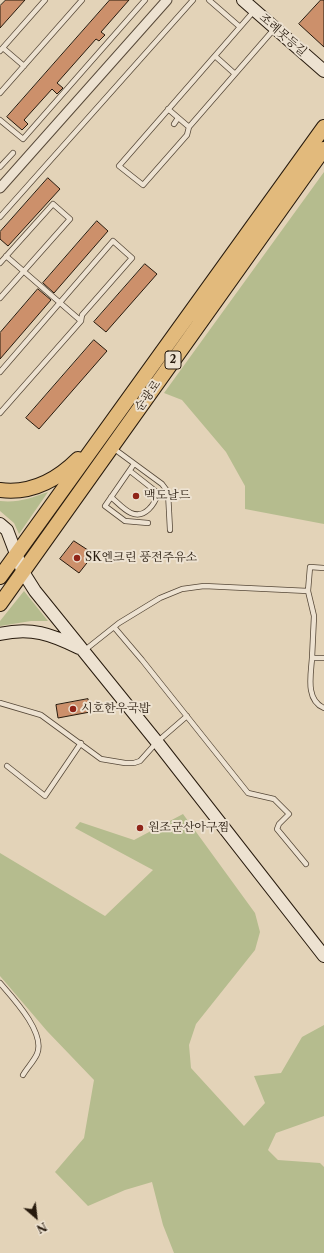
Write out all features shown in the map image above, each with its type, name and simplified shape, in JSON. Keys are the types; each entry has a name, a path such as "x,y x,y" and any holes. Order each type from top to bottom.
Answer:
{"main road":[{"name":"순광로","path":"0,578 15,555 94,449 324,127"},
{"name":"순광로","path":"0,604 324,149"},
{"path":"0,490 23,490 45,484 64,472 80,458 94,449"}],"street":[{"path":"0,188 167,0"},
{"name":"조례못등길","path":"243,0 324,70"},
{"path":"0,524 7,530 15,555 23,572 35,591 157,742 324,956"},
{"path":"0,634 16,630 34,631 59,638 83,651"}],"lane":[{"path":"24,66 2,50 45,0"},
{"path":"0,93 82,0"},
{"path":"0,120 23,139 145,0"},
{"path":"0,217 193,0"},
{"path":"209,0 240,27"},
{"path":"255,10 119,166 143,185 187,135 189,127 275,28"},
{"path":"215,56 223,67 235,74"},
{"path":"168,109 189,127"},
{"path":"174,124 178,118"},
{"path":"0,167 13,153"},
{"path":"0,263 53,204 70,219 0,298"},
{"path":"0,372 113,241 132,258 82,315 81,321 0,412"},
{"path":"6,256 81,321"},
{"path":"112,447 162,484 168,492 170,530"},
{"path":"134,464 105,506 125,521 148,523"},
{"path":"111,497 131,514 140,514 148,511 156,501 158,493 130,470"},
{"path":"324,568 310,568 308,591 314,616 311,695 316,703 324,708"},
{"path":"83,651 114,627 160,598 182,588 204,586 308,591"},
{"path":"114,627 248,793 274,799 289,814 279,824 277,829 306,864"},
{"path":"312,658 324,658"},
{"path":"0,703 41,715 104,760 134,763 140,761 157,742 187,716"},
{"path":"7,766 45,796 81,743"},
{"path":"0,983 11,995 36,1030 38,1054 23,1075"}],"green space":[{"path":"324,172 324,524 245,509 245,486 226,452 182,400 164,393"},
{"path":"48,492 19,534 14,523 0,511 0,501 19,501"},
{"path":"24,591 48,621 31,621 0,626 0,621"},
{"path":"183,814 255,913 260,932 255,950 196,1024 189,1045 191,1068 244,1126 265,1103 254,1076 281,1073 302,1037 324,1025 324,1116 276,1133 268,1150 278,1160 320,1163 324,1167 324,1253 174,1253 163,1225 152,1182 125,1190 88,1206 55,1172 84,1138 94,1080 47,1031 0,976 0,853 105,916 153,870 75,828 80,822 134,840"}],"building":[{"path":"6,0 25,0 0,28 0,6"},
{"path":"110,0 129,0 101,32 105,35 99,41 96,39 57,83 63,88 57,94 52,89 24,120 28,124 22,130 7,117"},
{"path":"321,0 324,0 324,47 299,24"},
{"path":"48,178 60,189 8,246 0,239 0,232"},
{"path":"97,221 108,231 54,293 43,283"},
{"path":"145,264 157,274 106,332 94,322"},
{"path":"38,289 51,300 0,359 0,333"},
{"path":"94,340 107,351 39,429 26,418"},
{"path":"74,541 94,554 79,573 60,559"},
{"name":"시호한우국밥","path":"88,699 90,712 58,718 56,705"}],"place":[{"name":"맥도날드","path":"136,496"},
{"name":"SK엔크린 풍전주유소","path":"77,558"},
{"name":"시호한우국밥","path":"73,709"},
{"name":"원조군산아구찜","path":"140,828"}]}
